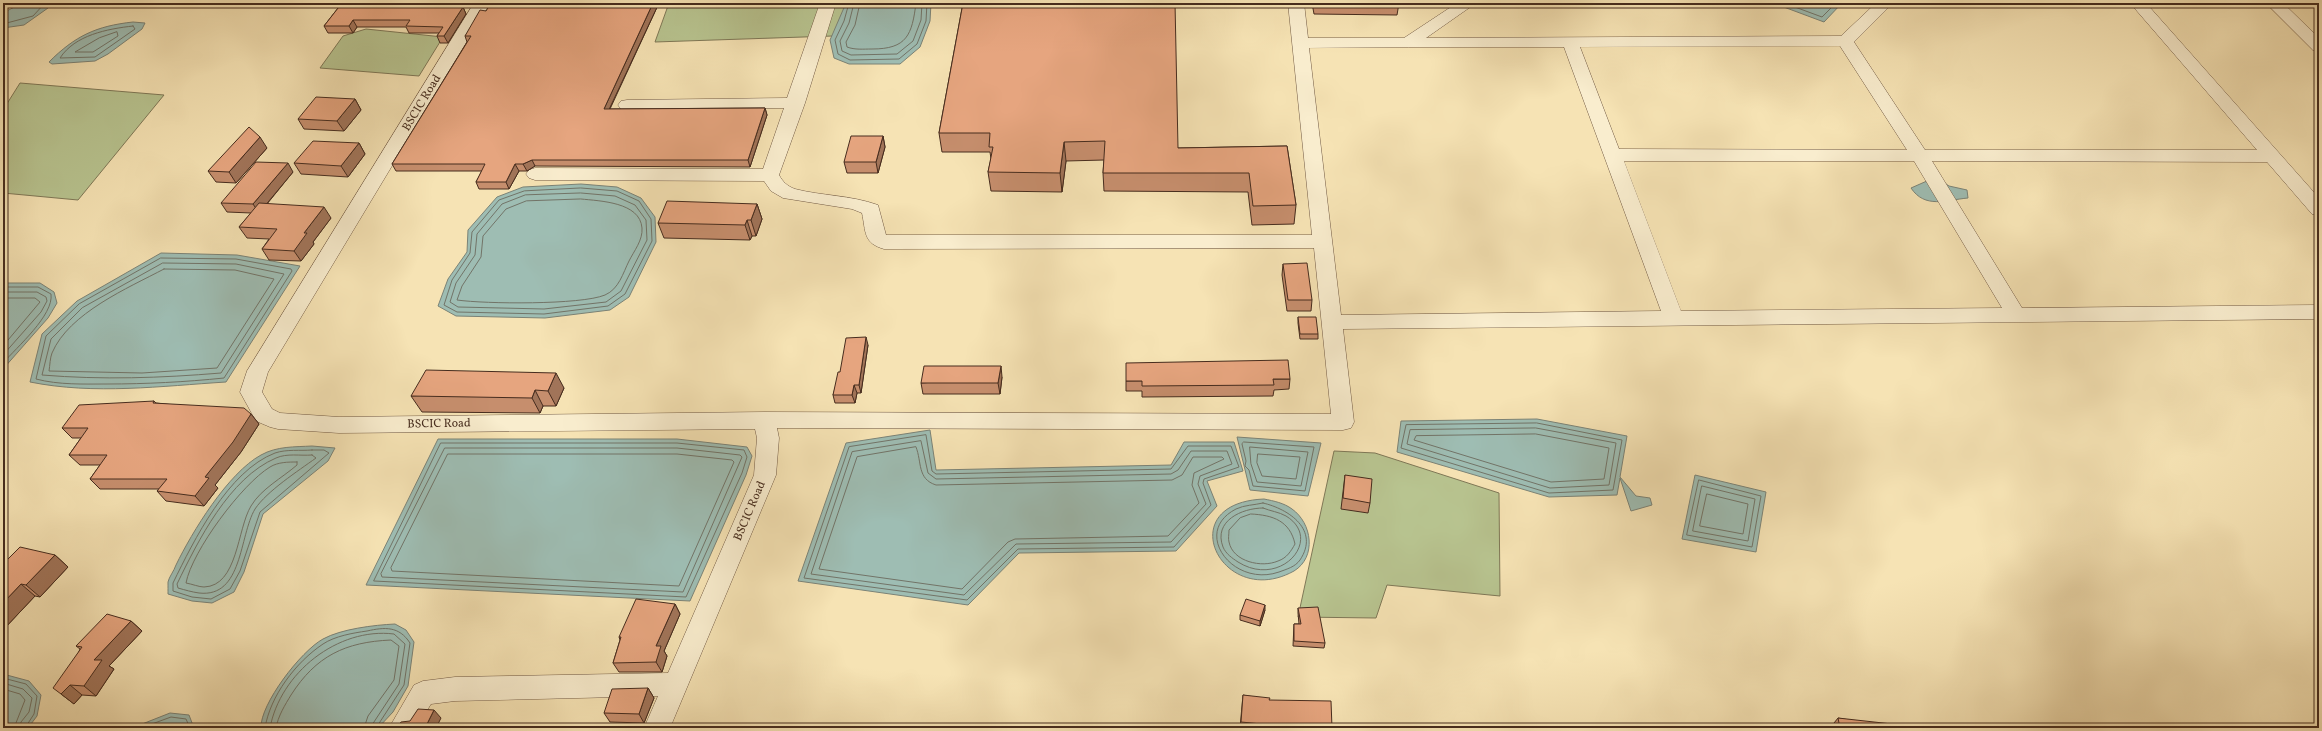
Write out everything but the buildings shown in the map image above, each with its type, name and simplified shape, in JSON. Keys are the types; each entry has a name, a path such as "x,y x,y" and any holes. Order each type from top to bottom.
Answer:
{"street":[{"path":"828,3 796,103 778,147 770,174 777,187 790,194 855,203 871,209 876,239 884,242 1323,241"},
{"path":"765,420 1343,422 1296,3"},
{"path":"1406,43 1468,3"},
{"path":"1300,43 1845,41 1885,3"},
{"path":"2138,3 2273,156 2311,190 2319,210"},
{"path":"2274,3 2319,47"},
{"name":"BSCIC Road","path":"473,8 258,371 251,392 264,415 278,421 339,425 765,420 768,438 765,475 658,728"},
{"path":"1845,41 1919,155 2016,315"},
{"path":"1570,42 1674,319"},
{"path":"627,105 796,103"},
{"path":"1612,155 2273,156"},
{"path":"535,174 770,174"},
{"path":"1332,322 2319,312"},
{"path":"402,728 423,692 455,689 677,684"}],"green space":[{"path":"669,3 899,3 892,34 655,42"},
{"path":"366,29 443,37 419,76 320,68 343,36"},
{"path":"20,83 164,95 78,200 3,193 3,110"},
{"path":"1334,451 1375,453 1499,493 1500,596 1387,585 1376,618 1298,617"}],"water":[{"path":"22,3 49,3 48,8 24,25 3,28 3,13"},
{"path":"846,3 931,3 930,21 920,47 900,64 849,64 834,58 830,40"},
{"path":"1773,3 1842,3 1824,22"},
{"path":"133,22 145,23 142,29 108,54 95,61 52,64 49,62 68,45 87,34 108,26"},
{"path":"1936,177 1949,186 1967,190 1968,198 1936,202 1929,201 1917,195 1911,188"},
{"path":"581,184 617,187 641,198 655,217 656,242 629,297 610,310 545,318 456,316 438,306 448,279 467,252 468,230 497,197 523,187"},
{"path":"161,253 237,255 300,266 226,382 103,389 54,386 30,382 42,334 77,301"},
{"path":"3,283 40,283 54,292 57,303 48,318 3,369"},
{"path":"1537,419 1627,436 1620,477 1636,496 1650,498 1652,505 1631,511 1620,478 1617,495 1549,497 1397,452 1401,421"},
{"path":"930,430 936,470 1171,465 1184,442 1234,442 1243,471 1207,481 1217,506 1176,551 1019,553 968,605 798,581 846,443"},
{"path":"1237,437 1321,443 1308,496 1250,490"},
{"path":"438,439 677,439 747,447 752,456 746,475 690,601 366,585"},
{"path":"312,446 335,448 328,461 263,514 244,572 234,592 212,603 192,601 168,594 168,582 191,536 212,504 236,475 267,452 286,448"},
{"path":"1695,475 1766,492 1756,552 1682,539"},
{"path":"1264,499 1286,505 1299,515 1304,523 1309,540 1309,549 1301,565 1294,571 1268,580 1246,577 1228,567 1216,552 1213,534 1218,518 1235,505"},
{"path":"395,624 406,630 414,642 408,686 393,712 378,728 261,728 262,718 274,692 293,666 314,645 323,639 348,630"},
{"path":"3,674 29,681 41,695 37,716 28,728 3,728"},
{"path":"170,713 189,715 194,728 132,728"}]}
